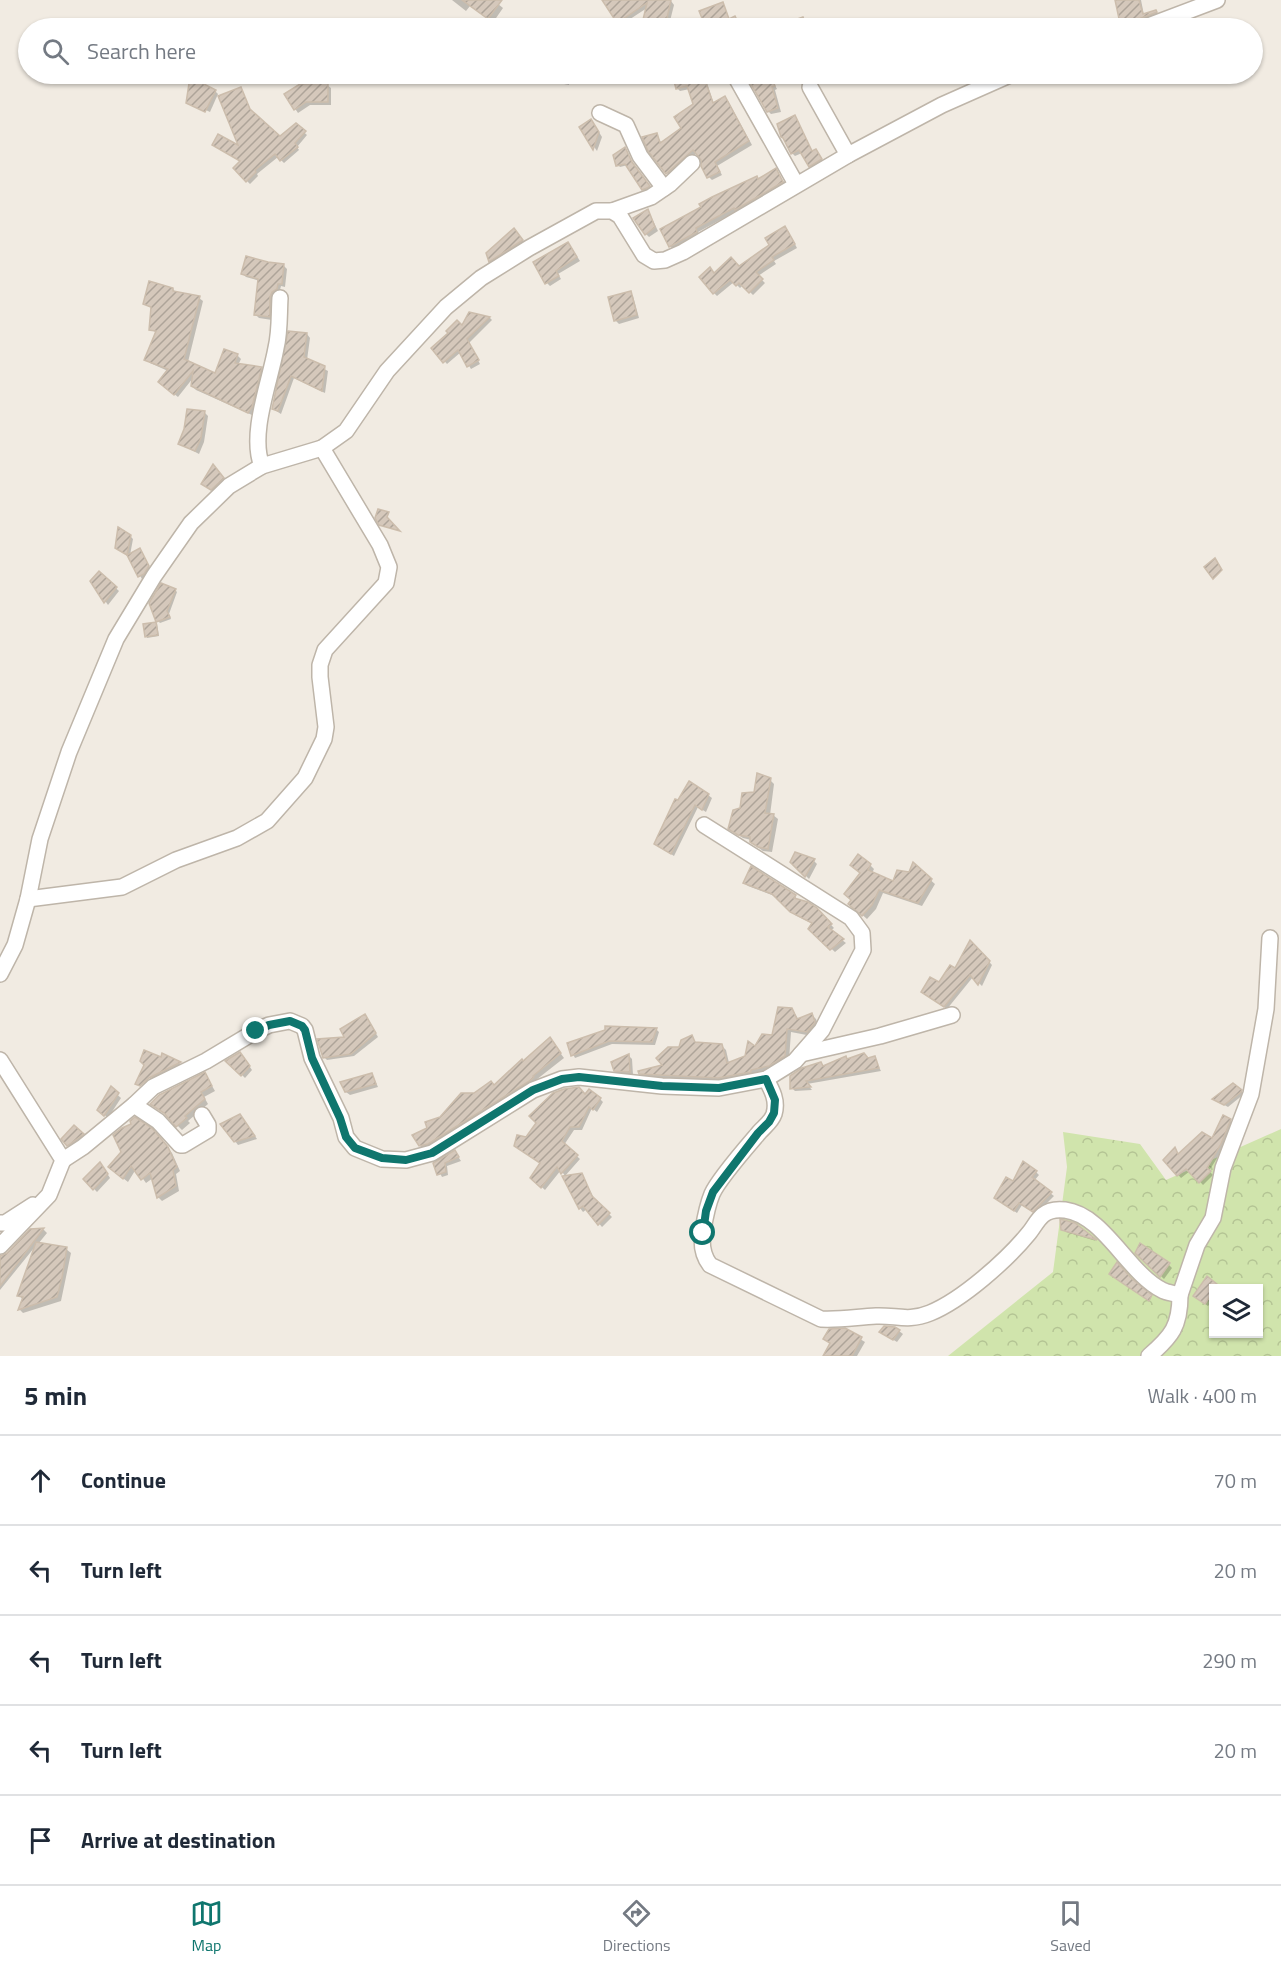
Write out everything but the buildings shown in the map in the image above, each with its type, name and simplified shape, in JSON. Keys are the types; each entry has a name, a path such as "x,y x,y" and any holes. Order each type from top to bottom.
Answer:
{"street":[{"path":"1169,18 1217,0"},
{"path":"739,84 796,184"},
{"path":"612,211 620,216 644,255 654,261 665,260 683,252 848,155 942,105 989,84"},
{"path":"810,87 848,155"},
{"path":"600,113 626,125 640,156 664,188"},
{"path":"0,974 15,945 28,899 40,839 69,752 116,639 154,576 191,524 229,486 262,466 322,448 346,431 387,370 446,306 481,278 596,211 612,211 651,197 692,163"},
{"path":"262,466 258,455 260,421 277,345 280,298"},
{"path":"28,899 122,887 176,860 237,838 267,821 306,778 324,739 326,727 320,677 320,665 325,650 386,583 389,567 380,545 322,448"},
{"path":"0,1246 49,1195 63,1160 134,1106 153,1087 207,1061 269,1025 290,1021 302,1026 312,1058 340,1118 346,1137 355,1148 382,1158 406,1160 432,1153 533,1090 562,1079 579,1077 662,1086 719,1088 766,1079 795,1061 822,1030 863,950 861,933 851,918 704,825"},
{"path":"1149,1356 1168,1339 1179,1319 1180,1295 1197,1245 1213,1218 1223,1168 1251,1094 1266,1009 1270,938"},
{"path":"801,1054 880,1036 952,1015"},
{"path":"0,1060 63,1160"},
{"path":"766,1079 775,1100 774,1113 713,1192 706,1211 702,1247 710,1265 821,1319 838,1320 878,1315 902,1319 928,1314 954,1300 1000,1261 1029,1233 1042,1216 1050,1210 1066,1210 1092,1221 1147,1280 1163,1291 1180,1295"},
{"path":"134,1106 158,1121 183,1146 208,1130 208,1125 202,1115"},
{"path":"0,1223 5,1223 49,1195"}],"green space":[{"path":"1281,1129 1281,1356 948,1356 1053,1272 1067,1167 1063,1132 1140,1144 1166,1180"}],"route":[{"path":"256,1031 269,1025 290,1021 302,1026 312,1058 340,1118 346,1137 355,1148 382,1158 406,1160 432,1153 533,1090 562,1079 579,1077 633,1084 719,1088 766,1079 775,1100 774,1113 713,1192 706,1211 703,1233"}]}
